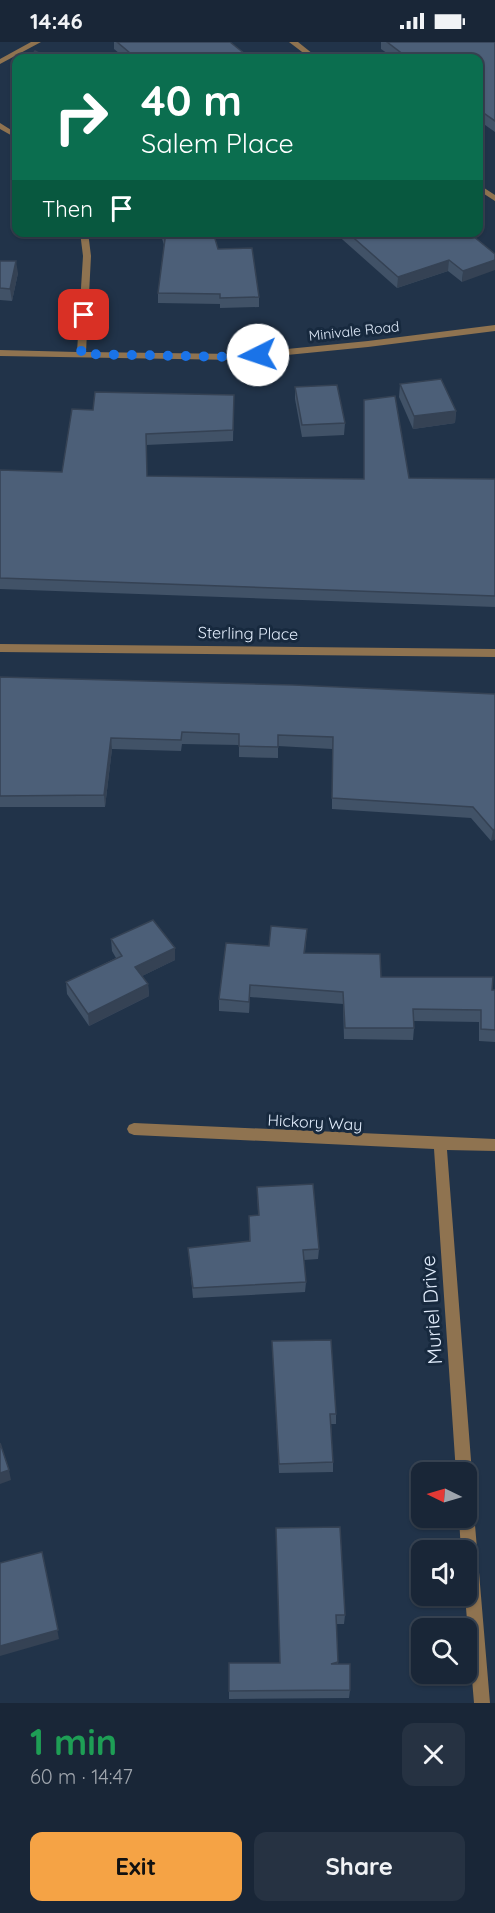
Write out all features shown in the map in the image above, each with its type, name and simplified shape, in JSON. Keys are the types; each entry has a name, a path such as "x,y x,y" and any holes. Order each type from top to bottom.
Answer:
{"street":[{"path":"15,54 37,42"},
{"path":"293,42 309,54"},
{"path":"483,190 495,199"},
{"path":"81,354 87,256 85,237"},
{"name":"Minivale Road","path":"0,353 236,357 495,328"},
{"name":"Sterling Place","path":"0,648 495,653"},
{"name":"Hickory Way","path":"134,1129 495,1145"},
{"name":"Muriel Drive","path":"440,1144 463,1462"},
{"path":"467,1528 482,1703"}],"building":[{"path":"117,42 230,42 245,54 131,54"},
{"path":"387,42 495,42 495,121 483,113 483,54 403,54"},
{"path":"164,237 214,237 218,249 252,248 259,297 220,298 220,294 158,293"},
{"path":"353,237 474,237 495,254 495,260 463,271 449,260 398,277"},
{"path":"0,261 16,261 10,289 0,288"},
{"path":"441,379 456,411 414,416 400,384"},
{"path":"337,385 345,423 302,425 295,387"},
{"path":"95,392 234,395 233,430 146,434 147,476 364,479 364,400 395,396 409,478 495,479 495,596 0,578 0,470 62,472 72,409 93,410"},
{"path":"0,677 294,685 495,694 495,829 493,830 473,807 332,798 333,737 278,735 278,747 239,746 239,734 182,732 181,740 111,738 104,795 0,796"},
{"path":"153,920 175,948 135,967 148,984 88,1014 66,982 122,956 111,939"},
{"path":"271,926 307,929 304,953 380,954 381,977 493,977 495,1030 481,1029 481,1010 413,1009 414,1028 345,1028 343,992 250,985 249,1002 219,999 226,943 269,946"},
{"path":"313,1184 319,1249 303,1250 306,1282 193,1288 188,1248 250,1241 249,1216 259,1215 257,1187"},
{"path":"331,1340 336,1414 330,1414 333,1462 279,1464 272,1341"},
{"path":"0,1443 9,1470 0,1473"},
{"path":"340,1527 345,1615 336,1615 338,1662 331,1664 350,1664 350,1690 229,1691 229,1663 280,1663 276,1528"},
{"path":"42,1552 58,1630 0,1646 0,1563"}],"route":[{"path":"84,315 81,354 236,357 258,355"}]}
